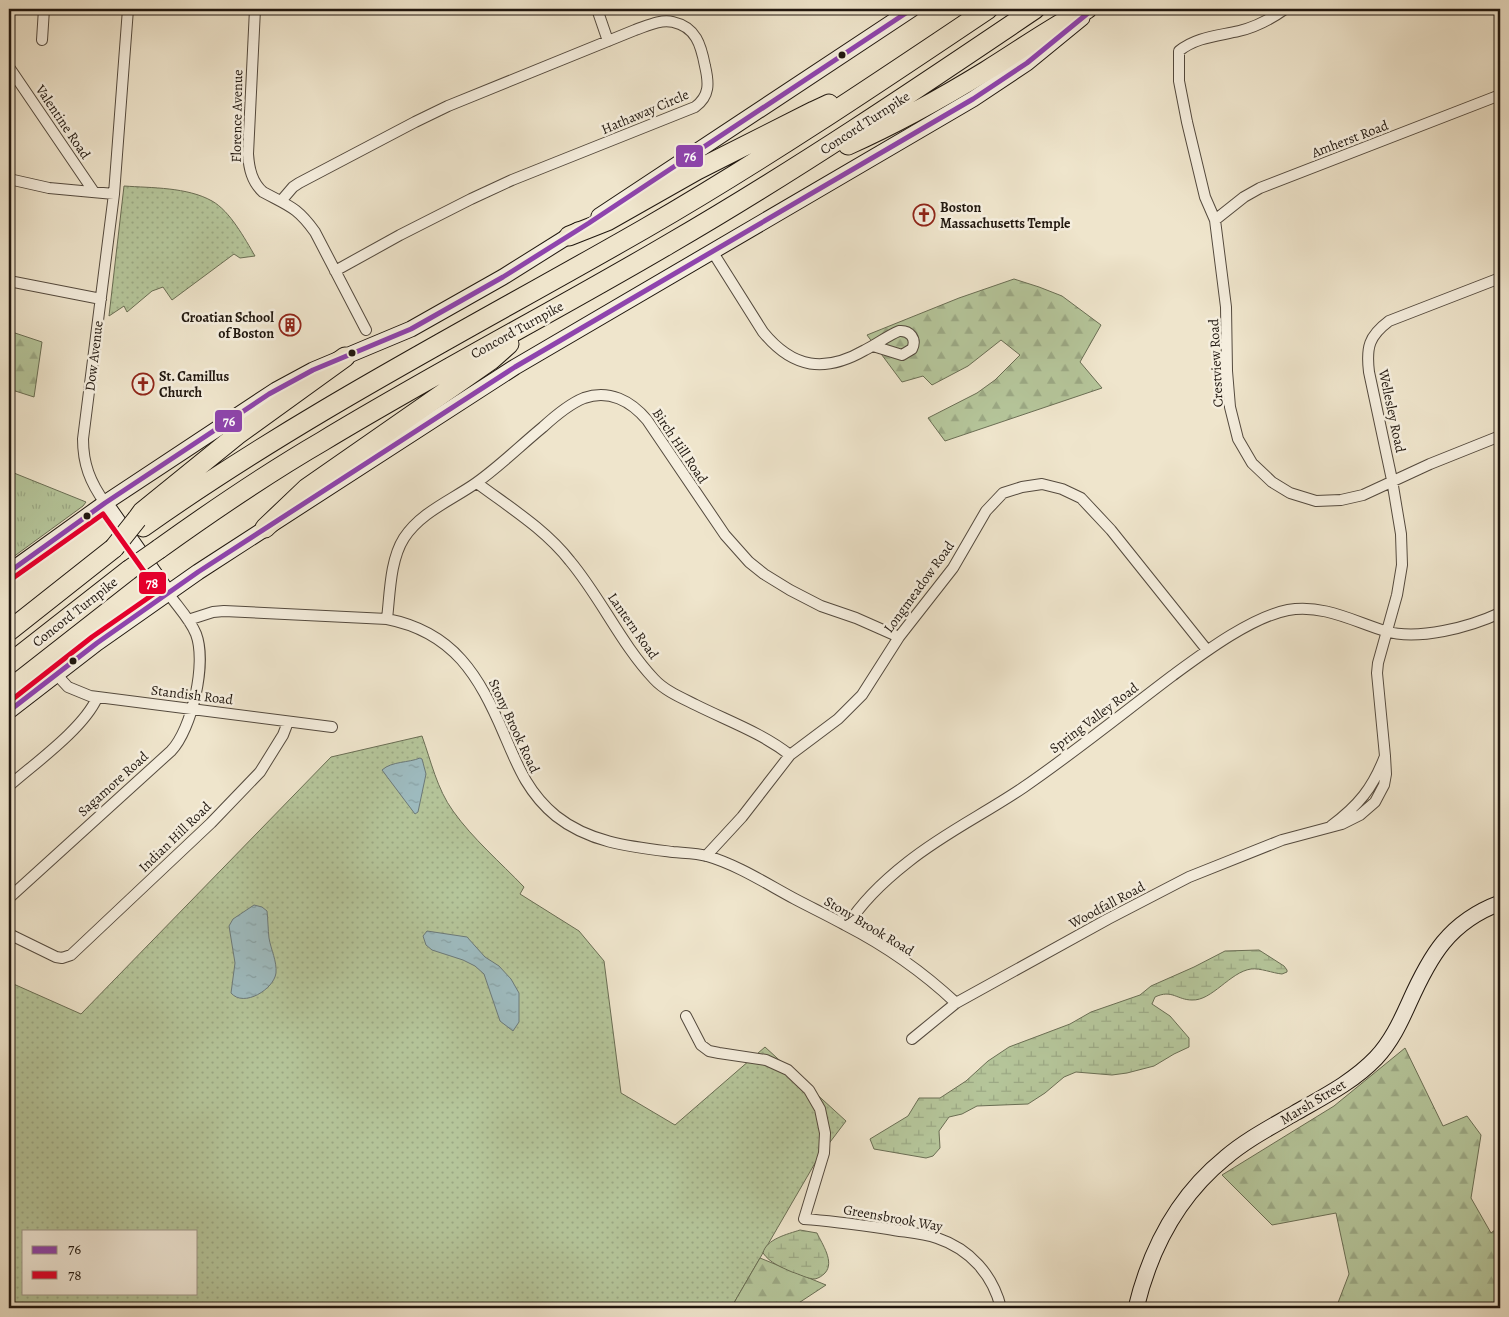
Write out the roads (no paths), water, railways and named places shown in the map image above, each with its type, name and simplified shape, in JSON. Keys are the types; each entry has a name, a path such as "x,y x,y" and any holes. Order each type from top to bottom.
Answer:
{"highway":[{"name":"Concord Turnpike","path":"9,631 114,548 140,523 298,425 687,203 786,143 988,9"},
{"name":"Concord Turnpike","path":"9,664 129,570 240,493 324,440 667,245 798,166 1035,9"},
{"path":"798,166 869,136 953,90 1061,22 1087,9"},
{"path":"569,236 608,221 697,170 814,110 872,87"},
{"path":"265,528 307,488 491,360 541,317"},
{"path":"140,523 142,512 232,438 346,357"}],"main road":[{"path":"9,572 105,503 276,390 313,370 396,336 503,277 569,236 912,9"},
{"name":"Concord Turnpike","path":"9,711 56,674 168,593 265,528 529,358 986,91 1040,53 1093,9"},
{"name":"Dow Avenue","path":"105,503 168,593"},
{"name":"Marsh Street","path":"1136,1308 1148,1268 1166,1226 1203,1178 1235,1150 1338,1088 1367,1066 1383,1050 1395,1032 1439,946 1466,920 1481,911 1500,904"}],"street":[{"path":"42,40 44,9"},
{"name":"Dow Avenue","path":"105,503 89,477 84,461 83,444 114,194 128,9"},
{"name":"Florence Avenue","path":"255,9 248,162 252,177 259,188 294,208 308,222 366,330"},
{"path":"597,9 608,41"},
{"name":"Crestview Road","path":"1285,9 1275,17 1259,25 1200,39 1179,51 1179,81 1187,122 1204,197 1215,220 1226,307 1227,371 1230,406 1238,439 1252,462 1272,482 1290,493 1316,500 1340,500 1362,494 1500,436"},
{"name":"Hathaway Circle","path":"281,201 286,193 299,183 415,122 448,106 608,41 646,26 664,22 683,26 696,36 702,46 708,86 705,98 688,111 512,180 400,235 335,271"},
{"name":"Valentine Road","path":"9,67 94,192"},
{"name":"Amherst Road","path":"1215,220 1260,188 1500,95"},
{"path":"9,179 49,188 114,194"},
{"path":"712,251 763,332 772,343 789,356 806,364 818,366 854,357 873,346"},
{"name":"Wellesley Road","path":"1386,632 1398,595 1402,565 1401,534 1392,480 1369,372 1367,355 1370,342 1378,330 1389,320 1500,278"},
{"path":"9,281 101,299"},
{"name":"Birch Hill Road","path":"386,619 395,557 411,528 422,518 477,482 567,408 584,398 600,395 618,398 638,409 724,535 749,562 790,590 821,606 856,618 899,637"},
{"name":"Lantern Road","path":"477,482 537,527 558,546 583,578 634,654 655,680 676,695 772,741 790,755"},
{"name":"Longmeadow Road","path":"706,856 742,817 790,755 838,719 862,695 899,637 953,568 986,511 1003,493 1022,486 1042,484 1062,489 1081,498 1111,530 1207,650"},
{"name":"Dow Avenue","path":"168,593 195,632 198,644 199,669"},
{"name":"Spring Valley Road","path":"848,926 856,912 878,887 909,861 1025,786 1207,650 1266,618 1286,611 1300,609 1321,610 1350,618 1386,632 1419,634 1446,632 1486,620 1500,613"},
{"name":"Stony Brook Road","path":"188,620 213,612 224,611 386,619 404,622 429,633 454,652 485,692 526,782 535,796 557,816 584,833 615,844 706,856 750,874 848,926 920,973 956,1003"},
{"name":"Woodfall Road","path":"912,1039 956,1003 1189,877 1282,840 1354,819 1365,812 1381,791 1385,780 1385,756 1376,681 1378,663 1386,632"},
{"name":"Sagamore Road","path":"9,898 171,751 182,736 192,709 199,669"},
{"name":"Standish Road","path":"56,674 72,689 97,698 332,727"},
{"path":"9,786 80,724 97,698"},
{"name":"Indian Hill Road","path":"9,934 56,957 66,958 74,952 192,840 260,772 283,735 288,722"},
{"name":"Greensbrook Way","path":"686,1016 700,1045 720,1053 766,1060 788,1070 809,1090 820,1108 825,1134 824,1153 804,1219 854,1224 925,1235 946,1241 966,1253 980,1266 992,1282 1002,1308"}],"water":[{"path":"422,759 426,774 418,812 415,814 382,770 390,765"},
{"path":"254,905 262,907 267,911 269,938 275,960 276,973 270,985 258,995 243,998 231,993 235,963 229,926 233,919"},
{"path":"427,931 467,937 485,957 499,966 511,979 519,993 519,1022 513,1031 500,1021 484,974 475,966 463,960 432,950 426,945 423,936"}],"place":[{"name":"Boston Massachusetts Temple","path":"924,215"},
{"name":"Croatian School of Boston","path":"290,325"},
{"name":"St. Camillus Church","path":"143,384"}]}
